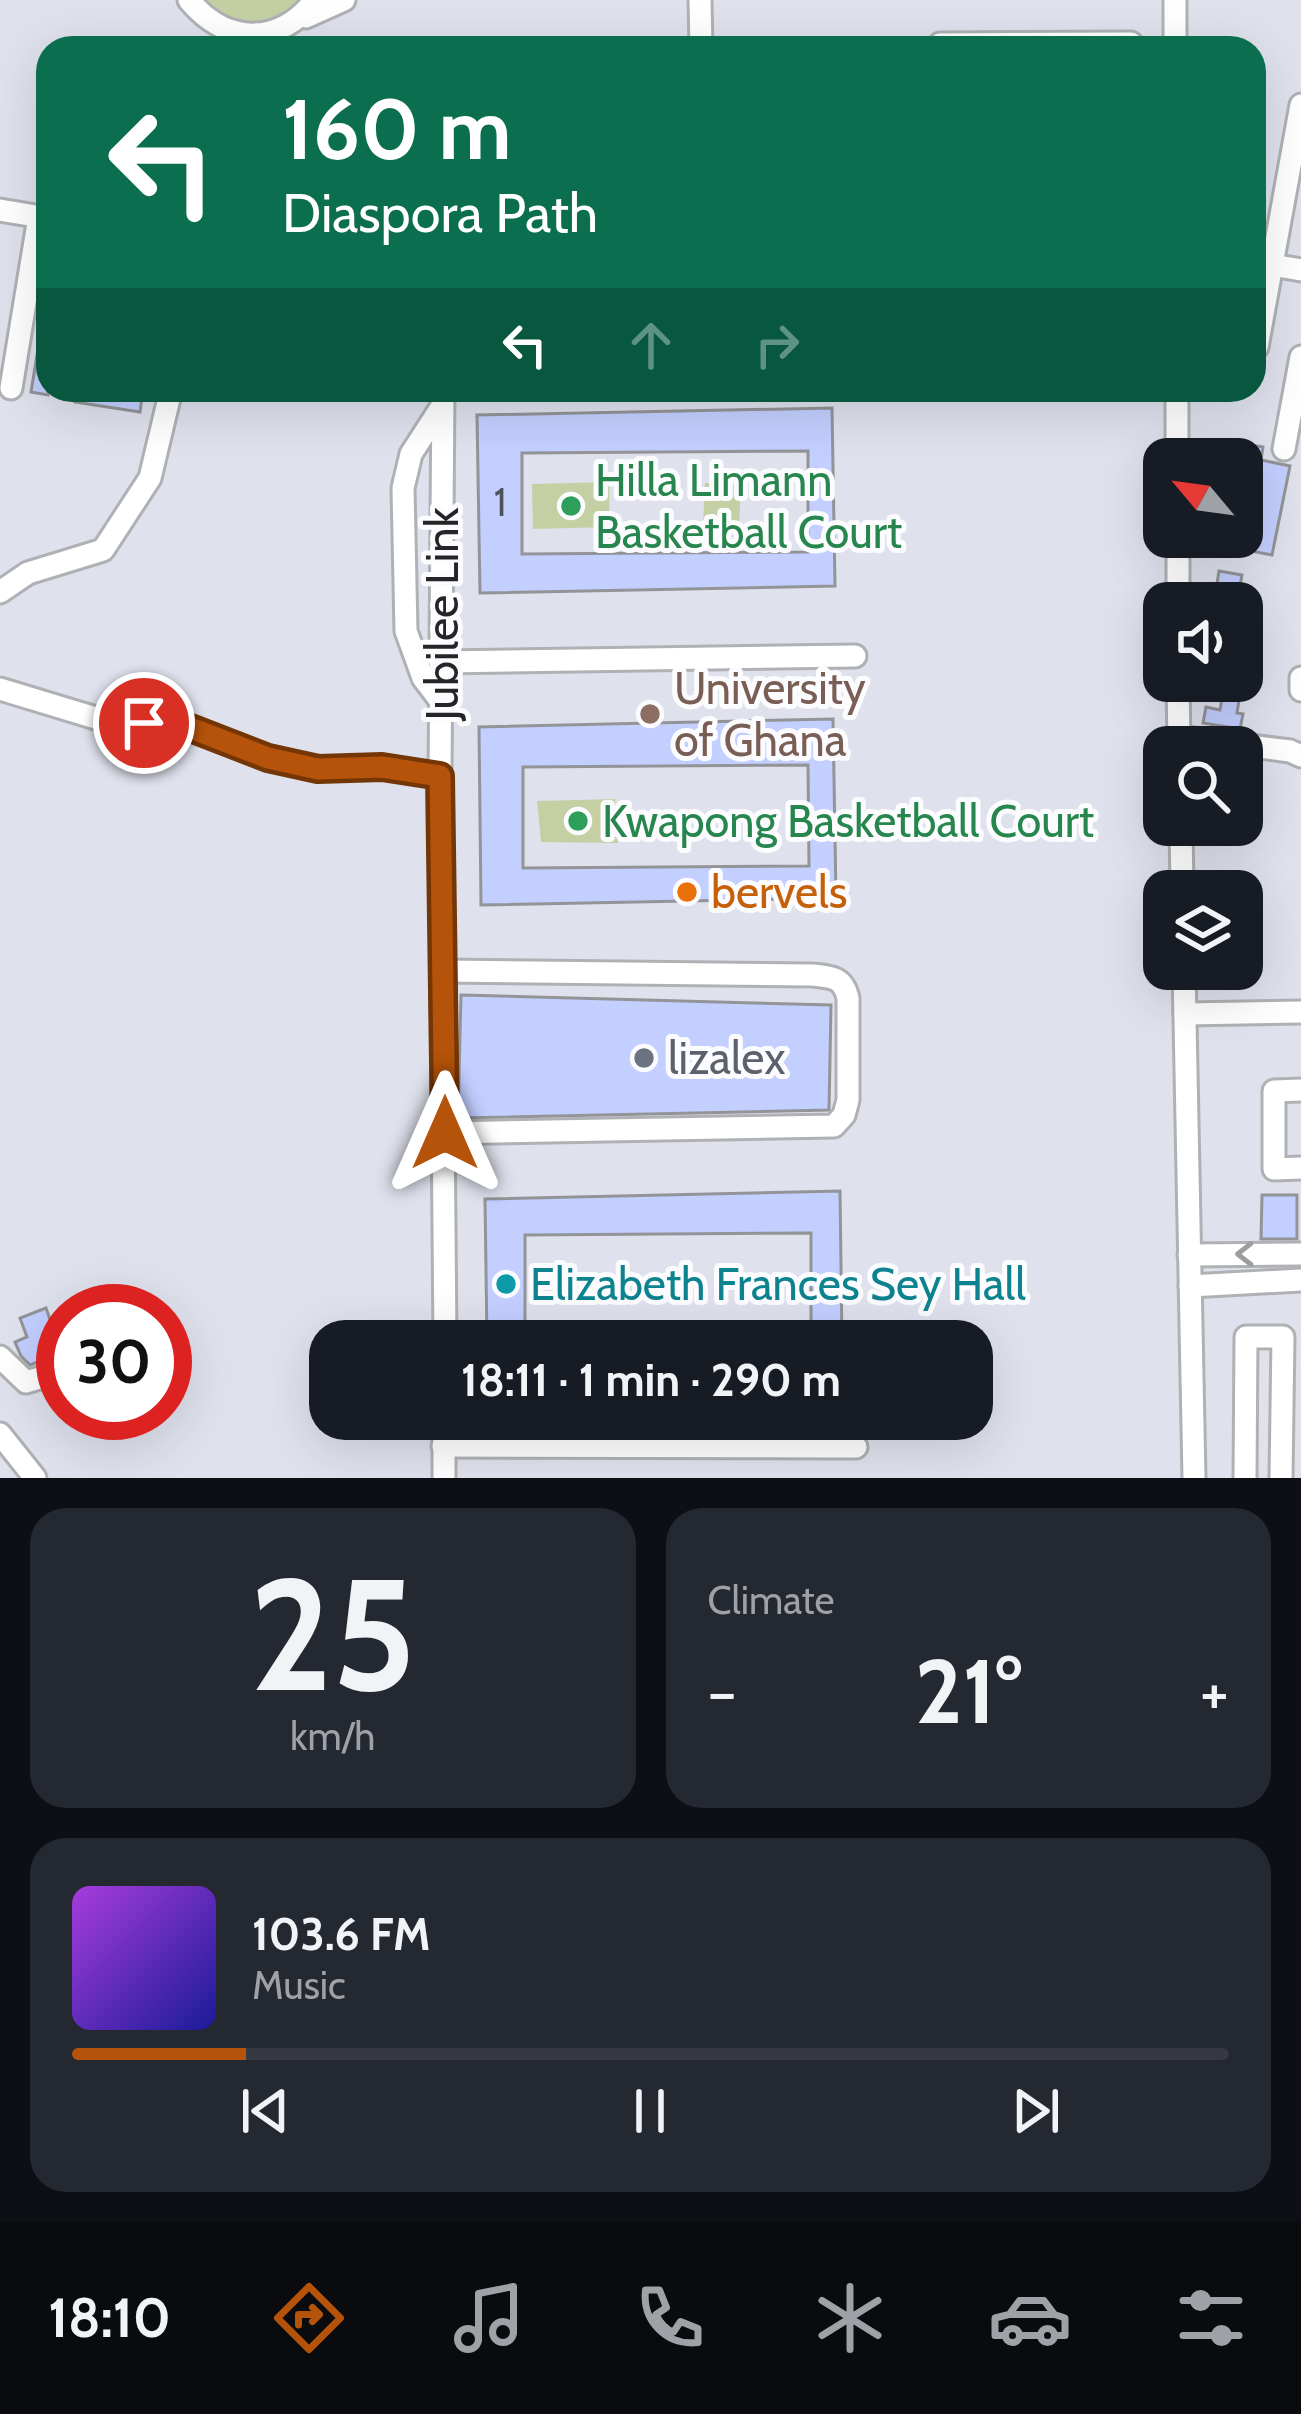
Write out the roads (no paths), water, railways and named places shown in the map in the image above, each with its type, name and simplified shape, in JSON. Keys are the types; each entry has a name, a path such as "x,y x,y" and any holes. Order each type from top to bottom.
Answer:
{"street":[{"path":"189,0 223,36"},
{"path":"300,19 315,0"},
{"path":"264,36 344,0"},
{"path":"700,0 700,36"},
{"path":"1175,0 1175,36"},
{"path":"1266,296 1301,105"},
{"path":"0,210 36,217"},
{"path":"11,388 36,259"},
{"path":"1272,265 1301,270"},
{"path":"1266,349 1301,356 1284,449"},
{"path":"0,592 28,573 104,550 150,478 168,402"},
{"path":"440,402 411,454 403,488 406,631 423,678 442,704"},
{"name":"Jubilee Link","path":"443,402 440,776 445,1320"},
{"path":"1177,402 1177,438"},
{"path":"440,662 855,656"},
{"path":"1301,678 1301,691"},
{"path":"0,689 99,719 188,727 268,758 318,769 382,767 440,776"},
{"path":"1263,749 1301,756"},
{"path":"444,971 812,975 836,977 845,984 848,998 848,1100 834,1126 445,1133"},
{"path":"1184,990 1194,1478"},
{"path":"1185,1014 1301,1012"},
{"path":"1301,1090 1274,1091 1274,1169 1301,1168"},
{"path":"1189,1255 1301,1254"},
{"path":"1190,1286 1301,1280"},
{"path":"1245,1478 1246,1337 1283,1337 1291,1449 1281,1478"},
{"path":"0,1357 26,1382 36,1379"},
{"path":"0,1434 35,1478"},
{"path":"443,1440 443,1478"},
{"path":"443,1446 856,1447"},
{"path":"1245,1450 1291,1449"}],"place":[{"name":"Hilla Limann Basketball Court","path":"571,506"},
{"name":"University of Ghana","path":"650,714"},
{"name":"Kwapong Basketball Court","path":"578,821"},
{"name":"bervels","path":"687,892"},
{"name":"lizalex","path":"644,1058"},
{"name":"Elizabeth Frances Sey Hall","path":"506,1284"}]}
